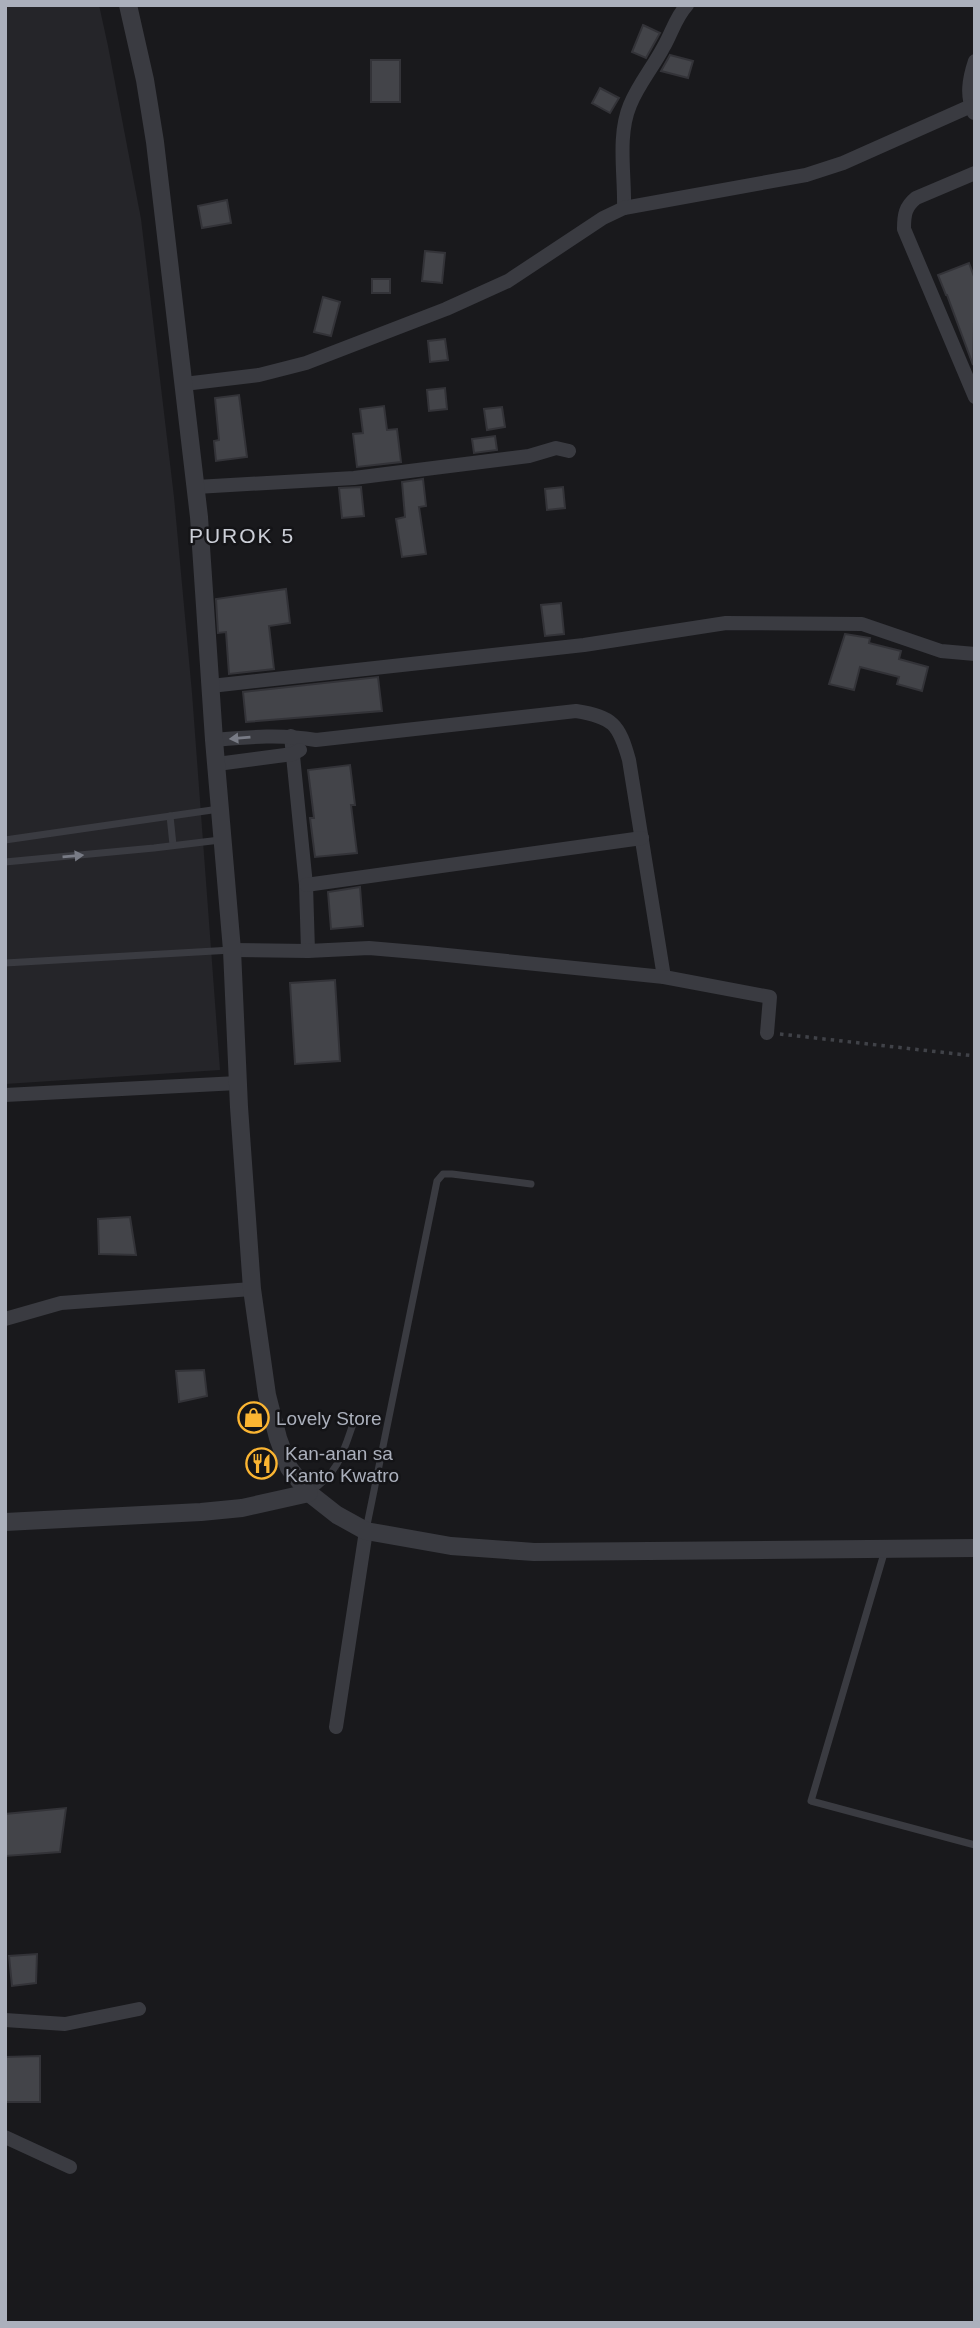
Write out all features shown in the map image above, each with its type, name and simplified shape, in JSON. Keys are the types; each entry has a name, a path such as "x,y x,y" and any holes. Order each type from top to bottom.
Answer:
{"street":[{"path":"128,5 145,80 155,142 196,487 232,950 251,1289 267,1395 289,1468 309,1493 337,1515 366,1531 451,1546 534,1552 975,1548"},
{"path":"624,208 623,145 630,104 668,40 675,21 687,5"},
{"path":"184,384 259,375 306,363 446,309 508,281 603,218 624,208 806,175 973,111 969,85 975,61"},
{"path":"975,173 916,198 909,204 904,229 975,397"},
{"path":"196,487 354,478 530,456 556,448 569,451"},
{"path":"211,686 584,645 726,623 862,624 941,651 975,654"},
{"path":"214,740 266,735 316,740 576,711 611,721 622,736 642,838 664,977"},
{"path":"291,736 306,885 308,951"},
{"path":"217,764 293,754 316,740"},
{"path":"306,885 642,838"},
{"path":"232,950 308,951 369,948 664,977 770,997 767,1033"},
{"path":"5,1095 238,1083"},
{"path":"5,1319 61,1303 251,1289"},
{"path":"5,1522 201,1512 242,1508 309,1493"},
{"path":"335,1727 366,1531"},
{"path":"5,2020 65,2024 139,2009"},
{"path":"5,2137 70,2167"}],"lane":[{"path":"5,840 220,808"},
{"path":"170,816 173,845"},
{"path":"5,862 222,839"},
{"path":"5,963 232,950"},
{"path":"366,1531 437,1181 443,1174 452,1174 531,1184"},
{"path":"309,1493 326,1481 334,1471 354,1421"},
{"path":"885,1549 811,1801 975,1845"}],"path":[{"path":"767,1033 975,1056"}],"shaded area":[{"path":"5,5 99,5 108,46 141,219 174,497 192,693 220,1070 5,1084"}],"building":[{"path":"643,25 660,33 646,58 632,52"},
{"path":"670,55 693,61 688,78 661,71"},
{"path":"371,60 400,60 400,102 371,102"},
{"path":"600,88 619,98 610,113 592,103"},
{"path":"227,200 231,223 202,228 198,206"},
{"path":"425,251 445,253 442,283 422,281"},
{"path":"969,263 975,279 973,365 938,275"},
{"path":"372,279 390,279 390,293 372,293"},
{"path":"323,297 340,302 331,336 314,332"},
{"path":"445,339 448,360 430,362 428,341"},
{"path":"445,388 447,409 429,411 427,390"},
{"path":"239,395 247,457 216,461 214,441 219,440 215,398"},
{"path":"384,406 387,430 397,429 401,462 357,467 353,434 363,433 360,409"},
{"path":"502,407 505,427 487,430 484,409"},
{"path":"495,436 497,450 474,453 472,439"},
{"path":"423,479 426,506 419,507 426,554 402,557 396,519 405,517 402,482"},
{"path":"361,487 364,516 342,518 339,488"},
{"path":"563,487 565,508 547,510 545,489"},
{"path":"286,589 290,623 269,626 274,669 229,674 226,632 218,633 216,599"},
{"path":"561,603 564,634 545,636 541,605"},
{"path":"845,634 870,638 869,643 901,651 899,659 928,667 922,691 897,684 899,677 860,667 854,690 829,684"},
{"path":"378,677 382,711 246,722 243,692"},
{"path":"350,765 355,805 351,805 357,853 315,857 310,818 314,818 308,770"},
{"path":"360,887 363,926 331,929 328,892"},
{"path":"335,980 340,1061 295,1064 290,983"},
{"path":"130,1217 136,1255 99,1254 98,1219"},
{"path":"204,1370 207,1396 179,1402 176,1371"},
{"path":"66,1808 60,1852 5,1856 5,1814"},
{"path":"37,1954 36,1983 12,1986 9,1956"},
{"path":"40,2056 40,2102 5,2102 5,2057"}],"place":[{"name":"Lovely Store","path":"253,1418"},
{"name":"Kan-anan sa Kanto Kwatro","path":"262,1464"}],"district":[{"name":"PUROK 5","path":"242,535"}]}
